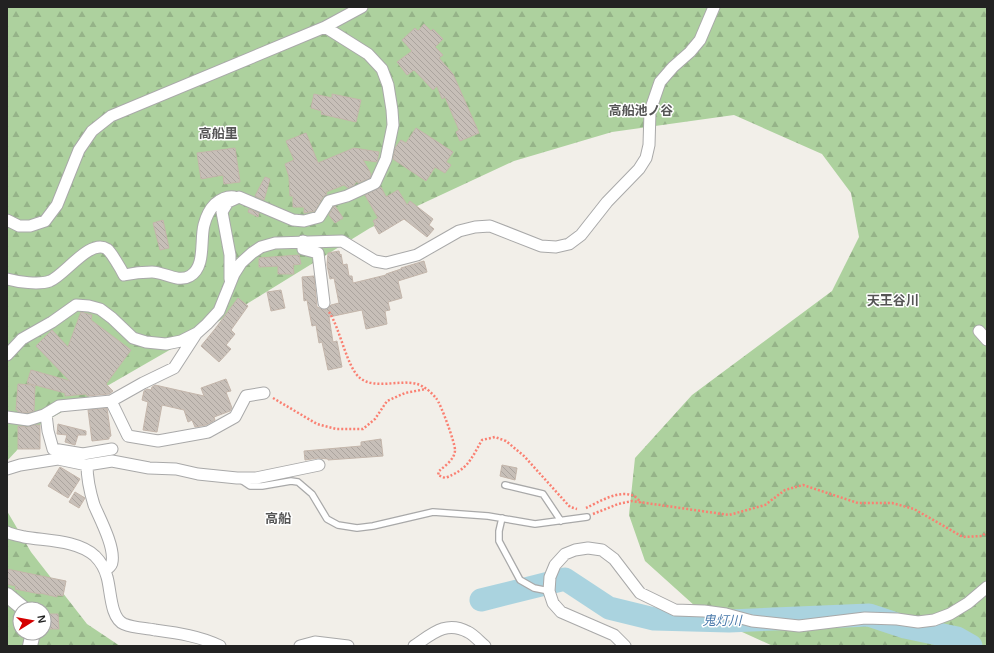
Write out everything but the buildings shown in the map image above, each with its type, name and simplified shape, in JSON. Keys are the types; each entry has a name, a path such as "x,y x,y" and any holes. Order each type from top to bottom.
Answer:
{"street":[{"path":"7,220 19,226 30,226 45,221 57,205 79,150 92,131 111,116 324,27 362,7"},
{"path":"7,417 28,420 46,414 59,406 111,402 143,383 174,368 197,333 219,310 240,263 261,247 275,243 342,241 375,261 386,262 417,255 459,231 475,227 490,226 541,246 556,247 569,244 581,235 607,202 640,169 646,158 649,145 650,111 660,82 700,40 714,7"},
{"path":"7,279 23,282 50,281 89,250 97,246 107,249 124,274 153,272 178,279 190,277 198,268 203,244 204,227 209,211 219,200 229,196 239,197 293,220 304,221 319,217 329,201 359,191 375,183 386,159 393,125 388,85 382,69 368,54 324,27"},
{"path":"230,284 230,255 222,212 228,202 239,197"},
{"path":"303,241 303,249 318,253 324,303"},
{"path":"7,355 22,339 52,322 76,305 100,309 133,338 146,342 166,344 181,341 197,333"},
{"path":"979,331 987,340"},
{"path":"111,402 128,436 158,441 208,432 235,417 246,396 264,393"},
{"path":"46,414 52,449 83,454 112,449"},
{"path":"7,469 20,465 58,459 87,464 112,460 149,468 176,469 198,474 237,478 256,478 319,465"},
{"path":"87,464 87,477 94,503 108,536 111,550 112,561 110,567 105,571"},
{"path":"7,532 30,538 71,544 94,555 102,564 105,571 115,614 123,624 209,640 220,646"},
{"path":"625,646 614,635 561,612 553,603 549,590 550,578 555,565 565,554 575,550 588,548 602,550 614,559 640,593 675,610 704,611 726,614 752,621 799,626 865,618 918,622 934,620 950,614 987,587"},
{"path":"414,646 440,629 453,627 469,632 485,646"},
{"path":"300,646 315,642 348,646"}],"lane":[{"path":"237,478 250,486 262,486 291,481 298,482 312,494 327,519 338,525 357,528 373,526 433,512 488,516 535,524 587,517"},
{"path":"505,485 543,494 560,521"},
{"path":"502,518 499,531 499,541 520,580 534,588 549,590"}],"path":[{"path":"324,303 335,321 352,369 360,378 377,384 416,384 427,389 437,399 453,440 455,451 450,462 438,471 438,475 445,478 456,474 468,464 482,440 495,437 506,441 524,456 570,507 581,510 622,494 635,496 641,503"},
{"path":"264,393 317,424 336,429 363,429 375,419 387,402 405,393 427,389"},
{"path":"587,517 618,504 632,501 730,515 765,505 785,490 804,485 858,503 892,503 914,509 964,537 982,536 987,532"}],"green space":[{"path":"7,7 987,7 987,646 773,646 705,615 645,561 629,515 635,458 692,395 832,291 859,237 851,193 822,154 734,115 612,132 514,161 370,228 206,329 41,424 7,461"},
{"path":"7,511 31,552 87,624 120,646 7,646"}],"waterway":[{"name":"鬼灯川","path":"481,600 565,579 609,608 654,619 729,621 869,615 905,627 957,638 971,646"}],"district":[{"name":"高船池ノ谷","path":"641,110"},
{"name":"高船里","path":"218,133"},
{"name":"天王谷川","path":"893,300"},
{"name":"高船","path":"278,518"}]}
